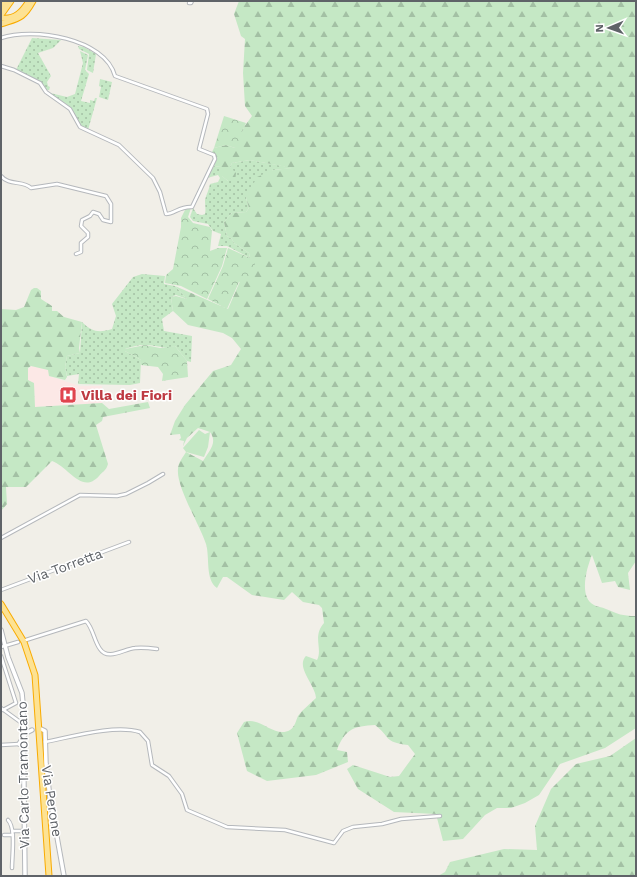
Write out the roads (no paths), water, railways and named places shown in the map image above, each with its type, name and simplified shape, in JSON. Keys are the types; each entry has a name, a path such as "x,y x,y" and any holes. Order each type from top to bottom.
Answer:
{"highway":[{"path":"1,8 6,1"},
{"path":"1,15 11,1"},
{"path":"1,18 9,18 18,15 29,1"},
{"path":"1,24 19,19 27,12 33,1"},
{"path":"1,604 23,638 35,674 48,876"},
{"path":"1,609 21,642 32,674 45,876"}],"street":[{"path":"1,38 20,34 67,38 98,53 113,68 115,76 208,110 199,149 214,155 215,159 192,207 180,208 166,214 160,192 153,178 119,145 80,127 70,109 46,92 40,83 14,70 1,66"},
{"path":"1,176 8,181 27,184 31,188 56,184 106,196 111,204 111,222 103,220 99,214 93,212 90,216 82,220 81,226 88,235 88,238 81,243 81,252 76,254"},
{"path":"1,538 80,495 121,495 148,483 163,474"},
{"name":"Via Torretta","path":"1,590 129,542"},
{"path":"26,640 86,621 96,642 105,654 111,655 137,647 157,649"},
{"name":"Via Carlo Tramontano","path":"1,630 3,646 22,693 27,730 24,744 25,876"},
{"path":"3,646 18,642"},
{"path":"1,656 16,703 2,709 27,730 18,744"},
{"name":"Via Perone","path":"41,729 45,731 50,798 64,876"},
{"path":"45,743 79,734 114,730 140,732 148,741 152,765 169,776 182,794 186,810 227,827 285,830 334,843 343,831 354,827 382,824 401,819 440,816"},
{"path":"18,744 24,750"},
{"path":"1,745 24,744"},
{"path":"8,820 12,824 13,831 12,868"},
{"path":"13,831 25,831"},
{"path":"4,835 13,835"}],"place":[{"name":"Villa dei Fiori","path":"68,395"}]}
